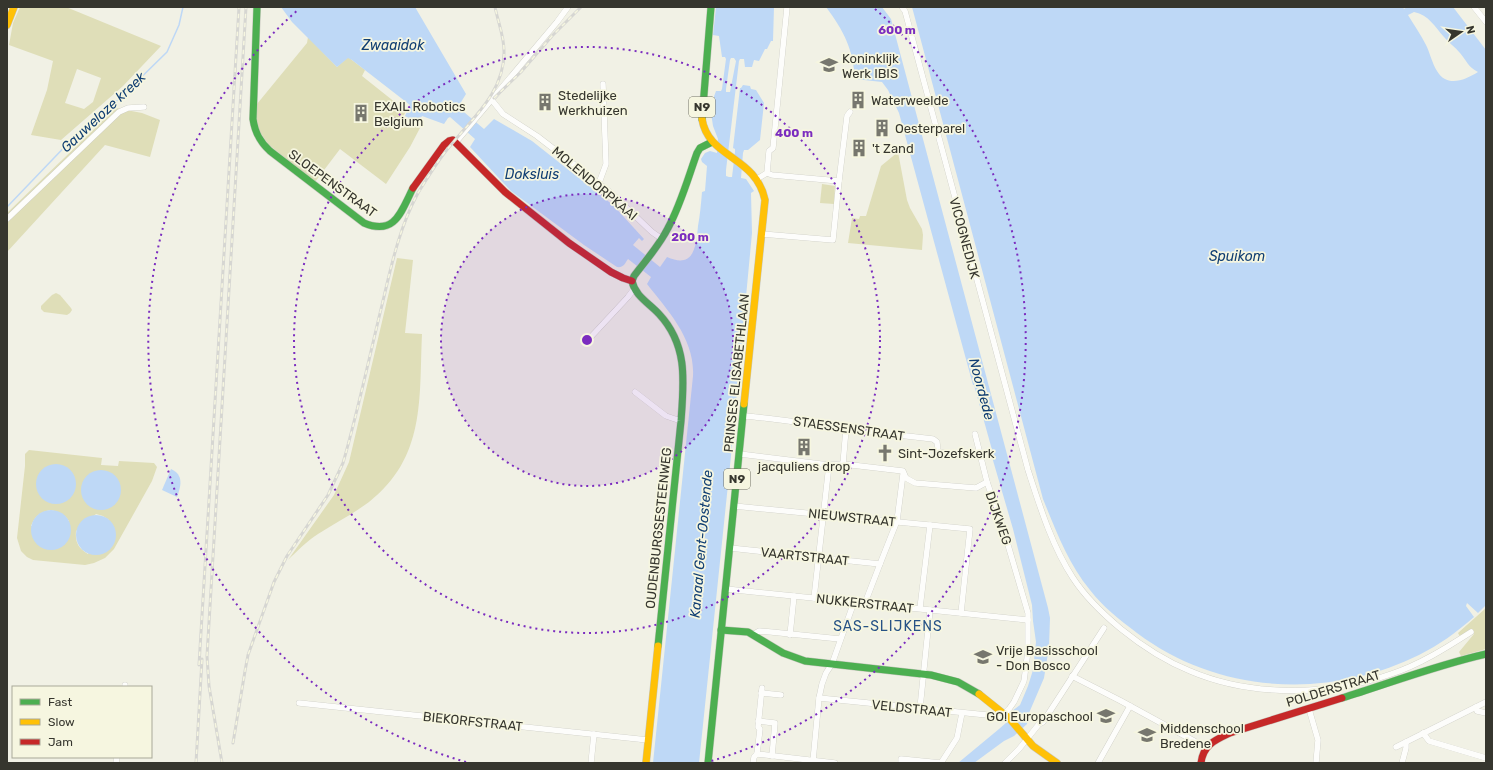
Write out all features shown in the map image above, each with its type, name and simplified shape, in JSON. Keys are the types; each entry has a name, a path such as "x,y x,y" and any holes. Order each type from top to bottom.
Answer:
{"street":[{"path":"7,25 14,7"},
{"name":"SLOEPENSTRAAT","path":"257,7 253,119 255,133 270,151 364,223 370,227 382,228 396,220 426,168 447,142 452,140 456,142 553,27 568,7"},
{"name":"N9","path":"711,7 702,111 704,130 714,144"},
{"path":"767,173 769,151 773,148 787,7"},
{"name":"VICOGNEDIJK","path":"902,7 905,11 909,25 1028,470 1050,533 1064,563 1084,592 1105,615 1131,637 1163,658 1190,672 1224,682 1263,689 1298,690 1345,686 1392,674 1411,666 1471,632"},
{"path":"1474,7 1486,22"},
{"path":"599,184 606,164 603,84"},
{"name":"MOLENDORPKAAI","path":"491,99 503,114 537,136 611,193 652,232 660,242"},
{"path":"7,219 119,112 128,108 144,107"},
{"path":"762,234 833,240 847,116 850,112"},
{"path":"456,142 468,152 506,192 562,237 611,272 626,280 632,281"},
{"path":"588,340 634,289 632,281 639,269 660,242 680,202 697,153 700,148 714,144"},
{"name":"PRINSES ELISABETHLAAN","path":"708,763 765,200 764,191 753,173 714,144"},
{"path":"757,179 767,173"},
{"path":"767,173 772,175 839,181"},
{"name":"OUDENBURGSESTEENWEG","path":"634,289 660,316 672,333 679,348 683,386 681,420 646,763"},
{"path":"635,392 666,416 681,420"},
{"name":"STAESSENSTRAAT","path":"744,416 792,420 818,425 841,425 846,429 933,439 937,442 938,452 969,456"},
{"path":"843,464 846,429"},
{"name":"DIJKWEG","path":"975,434 987,482 1025,600 1028,620"},
{"path":"740,454 829,465 843,464 904,471"},
{"path":"814,598 829,465"},
{"path":"904,471 906,478 915,483 976,488 987,482"},
{"path":"865,603 897,522 904,471"},
{"name":"NIEUWSTRAAT","path":"734,506 970,529 961,613"},
{"path":"920,608 930,525"},
{"name":"VAARTSTRAAT","path":"730,548 880,564"},
{"name":"NUKKERSTRAAT","path":"726,589 1028,620"},
{"path":"790,635 794,596"},
{"path":"813,761 819,698 824,679 832,664 854,602"},
{"path":"920,708 930,610"},
{"path":"1007,716 1024,681 1028,651 1028,620"},
{"path":"1005,763 1027,739 1038,724 1043,722 1104,628"},
{"path":"722,630 748,632 754,634 783,653 805,661 923,674 946,678 966,685 1007,716 1037,749 1057,763"},
{"path":"754,634 760,631 840,639"},
{"name":"POLDERSTRAAT","path":"1205,747 1230,733 1431,670 1455,661 1486,654"},
{"path":"1072,676 1205,747 1202,754 1201,763"},
{"path":"753,763 754,757 757,754 760,730 758,727 758,721 762,691 781,695"},
{"name":"VELDSTRAAT","path":"819,698 962,713 1007,716"},
{"path":"1396,746 1486,702"},
{"name":"BIEKORFSTRAAT","path":"299,703 648,740"},
{"path":"1098,763 1130,706"},
{"path":"1476,707 1477,711 1486,713"},
{"path":"1309,709 1318,740 1317,763"},
{"path":"901,763 902,759 941,763 958,738 962,713"},
{"path":"758,721 775,723 772,756"},
{"path":"1423,733 1429,741 1486,758"},
{"path":"591,763 594,734"},
{"path":"1402,763 1406,742"},
{"path":"757,754 835,763"}],"green space":[{"path":"20,7 66,7 161,46 123,86 61,140 31,135 47,90 53,61 9,45 13,23","holes":["77,69 101,78 93,102 84,109 65,103"]},
{"path":"308,37 337,67 348,57 365,70 362,76 406,111 402,119 420,128 410,147 386,184 340,149 315,182 268,144 258,129 256,120 257,104 307,43"},
{"path":"116,108 142,113 160,120 150,157 105,145 7,252 7,213"},
{"path":"898,152 907,200 922,229 922,250 848,243 852,218 859,219 860,216 866,216 881,166"},
{"path":"822,184 835,186 834,204 820,203"},
{"path":"397,258 413,260 405,333 422,334 419,404 416,426 410,446 401,466 388,485 357,511 324,530 302,546 288,560 334,495 349,462"},
{"path":"56,293 60,295 72,310 67,315 44,312 41,309 41,306"},
{"path":"29,450 102,458 101,465 118,466 119,461 154,463 157,467 152,481 114,549 105,558 85,565 33,560 21,551 17,538 25,454","holes":["51,510 61,514 69,521 31,526 38,515","96,514 109,520 88,554 78,544 76,531"]},
{"path":"1486,608 1486,649 1461,656 1459,652 1474,634 1462,640 1458,633"}],"water":[{"path":"281,7 415,7 466,94 458,107 484,129 494,119 532,141 613,205 644,239 642,241 639,238 633,245 660,267 667,257 676,260 683,260 692,254 696,241 702,192 705,191 707,166 701,159 705,153 710,151 717,153 718,139 713,126 711,113 712,102 716,91 721,91 722,89 726,59 725,57 722,57 719,36 713,35 716,7 774,7 773,41 771,41 767,49 765,49 759,61 754,60 752,67 745,67 744,59 740,59 739,61 726,170 726,176 732,177 735,152 735,149 733,148 740,88 743,85 750,86 751,89 756,90 764,103 760,140 748,150 744,150 743,153 741,178 746,179 754,191 751,193 752,233 731,456 699,763 653,763 693,376 690,350 679,326 647,284 651,277 628,259 623,266 617,267 584,245 511,191 470,147 475,139 450,117 444,124 422,116 418,123 405,116 410,105 352,60 348,58 337,67 292,22","holes":["731,58 734,58 736,61 730,92 726,92 730,60"]},
{"name":"Noordede","path":"826,7 882,7 891,19 1050,618 1049,647 1044,678 1029,713 1027,724 1014,736 1004,741 974,763 958,763 1007,722 1012,711 1020,705 1028,686 1033,670 1036,642 1032,605 1013,529 992,457 994,457 899,113 888,90 882,82 855,79 850,49 843,32"},
{"name":"Spuikom","path":"912,7 1403,7 1404,9 1407,7 1453,7 1486,50 1486,605 1478,613 1467,603 1466,606 1474,617 1461,628 1441,643 1419,655 1384,669 1348,679 1312,684 1275,684 1238,679 1203,668 1169,653 1137,633 1106,608 1082,580 1075,569 1063,546 1043,499","holes":["1414,12 1428,19 1460,53 1470,66 1478,72 1468,78 1456,81 1451,81 1441,76 1435,68 1424,41 1408,15"]},
{"path":"60,464 67,467 73,473 76,484 75,492 67,501 60,504 52,504 45,501 37,492 36,480 39,473 48,465"},
{"path":"171,469 178,474 180,478 180,489 177,497 162,490"},
{"path":"105,470 112,473 118,479 121,490 120,498 112,507 105,510 97,510 90,507 82,498 81,486 84,479 93,471"},
{"path":"55,510 62,513 68,519 71,530 70,538 62,547 55,550 47,550 40,547 32,538 31,526 34,519 43,511"},
{"path":"100,515 107,518 113,524 116,535 115,543 107,552 100,555 92,555 85,552 77,543 76,531 79,524 88,516"}],"waterway":[{"name":"Gauweloze kreek","path":"7,207 76,135 119,99 167,52 179,25 183,7"}],"railway":[{"path":"199,665 239,7"},
{"path":"222,763 209,686 207,656 246,7"},
{"path":"233,743 248,655 274,582 287,556 328,495 343,463 359,404 392,262 411,206 433,169 486,103 499,79 503,65 504,45 495,7"},
{"path":"494,98 521,72 552,36 581,7"},
{"path":"196,763 202,659"}],"traffic: fast":[{"path":"257,7 253,119 258,137 263,144 270,151 364,223 375,226 390,224 400,213 413,188"},
{"path":"702,119 711,7"},
{"path":"632,281 634,276 664,235 673,219 697,153 700,148 712,142"},
{"path":"632,281 639,295 659,314 675,338 682,364 683,378 681,421 658,646"},
{"path":"708,763 744,404"},
{"path":"721,630 748,632 783,653 805,661 931,675 958,682 979,694"},
{"path":"1342,698 1432,669 1486,654"}],"traffic: slow":[{"path":"7,25 14,7"},
{"path":"702,119 706,132 713,142 743,165 752,174 760,185 765,200 744,404"},
{"path":"646,763 658,646"},
{"path":"979,694 1009,718 1033,746 1057,763"}],"traffic: jam":[{"path":"413,188 444,145 453,140 505,192 569,243 611,272 632,281"},
{"path":"1201,763 1207,747 1230,733 1342,698"}],"place":[{"name":"Koninklijk Werk IBIS","path":"829,65"},
{"name":"Waterweelde","path":"858,100"},
{"name":"Stedelijke Werkhuizen","path":"545,102"},
{"name":"EXAIL Robotics Belgium","path":"361,113"},
{"name":"Oesterparel","path":"882,128"},
{"name":"'t Zand","path":"859,148"},
{"name":"jacquliens drop","path":"804,447"},
{"name":"Sint-Jozefskerk","path":"885,453"},
{"name":"Vrije Basisschool - Don Bosco","path":"983,657"},
{"name":"GO! Europaschool","path":"1106,716"},
{"name":"Middenschool Bredene","path":"1147,735"}],"district":[{"name":"SAS-SLIJKENS","path":"888,626"}],"water label":[{"name":"Zwaaidok","path":"393,45"},
{"name":"Doksluis","path":"532,174"},
{"name":"Kanaal Gent-Oostende","path":"701,544"}]}
